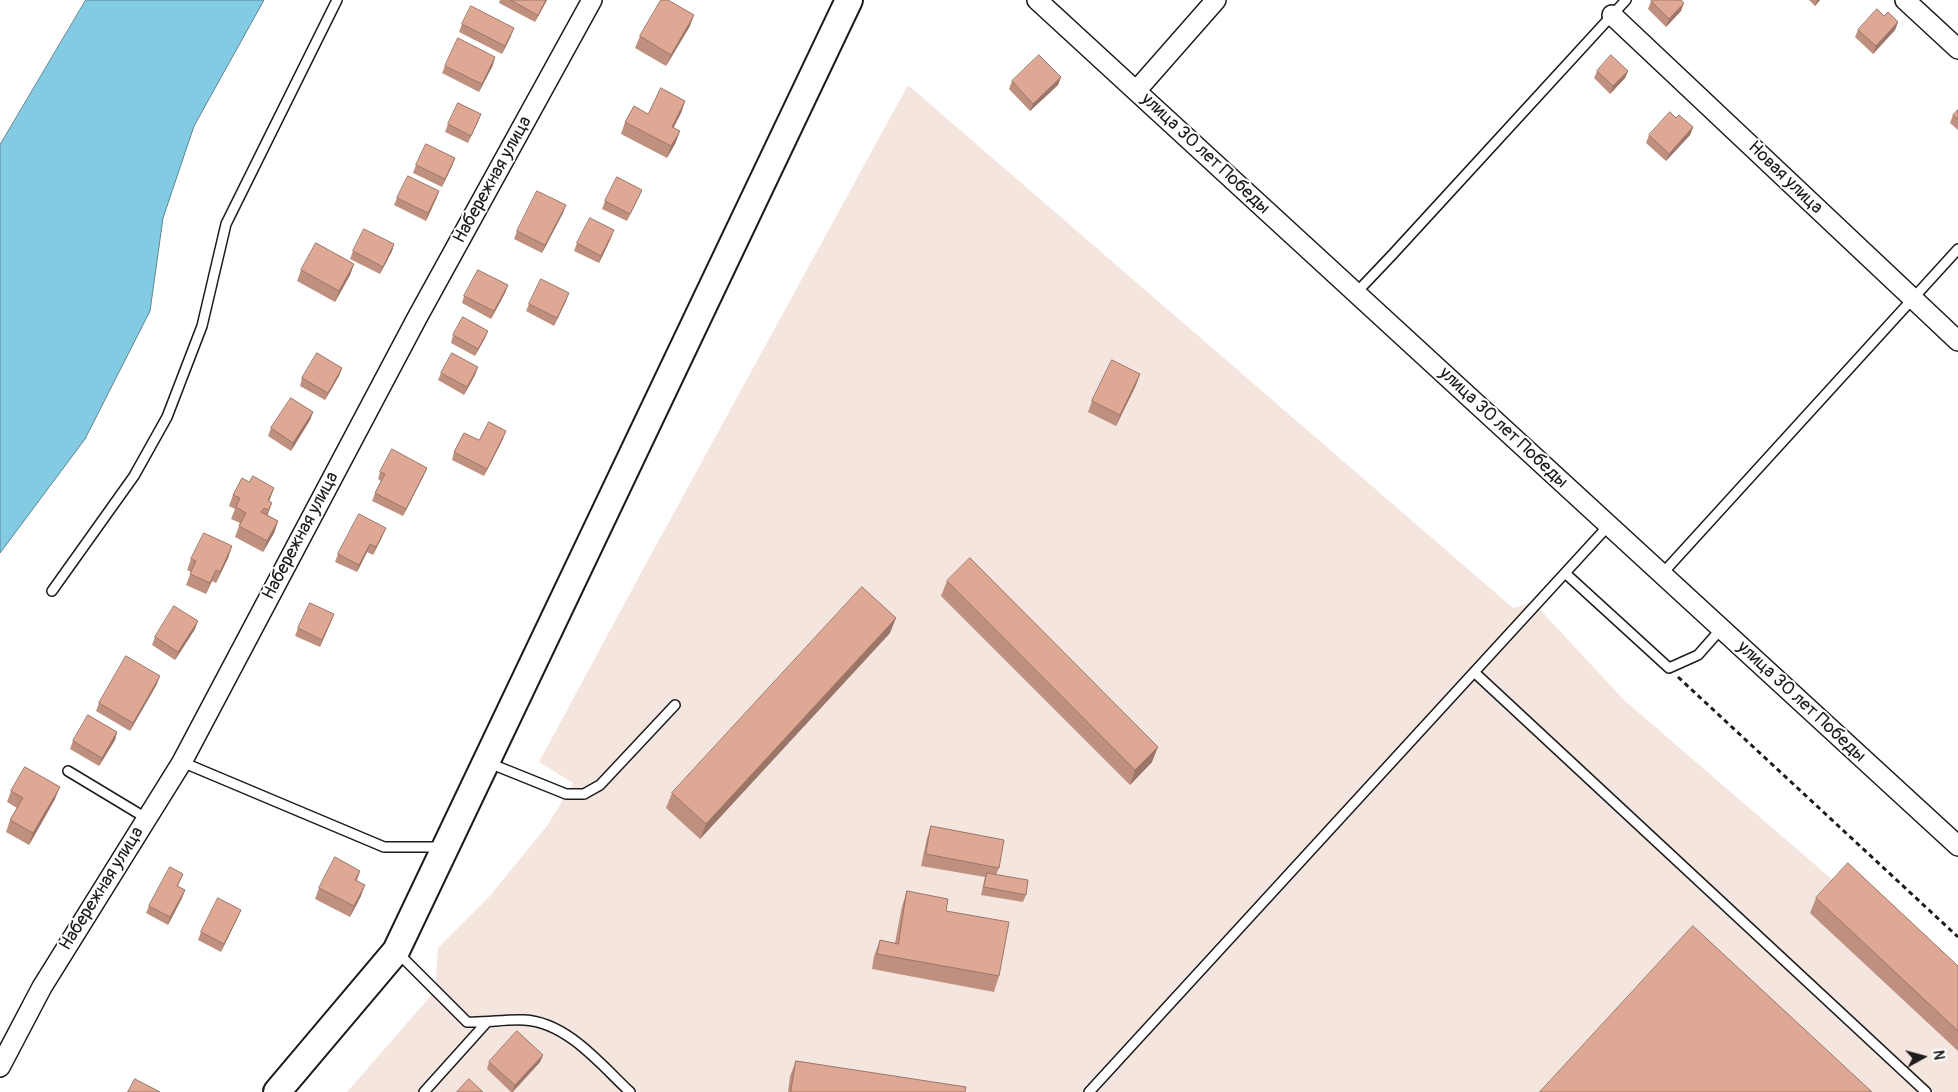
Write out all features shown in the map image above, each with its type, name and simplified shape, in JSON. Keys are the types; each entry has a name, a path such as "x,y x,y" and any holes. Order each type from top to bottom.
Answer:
{"street":[{"name":"Набережная улица","path":"0,1067 42,986 182,762 417,318 592,0"},
{"path":"277,1092 396,951 850,0"},
{"name":"улица 30 лет Победы","path":"1216,0 1136,91 1958,846"},
{"path":"1905,0 1958,49"},
{"path":"1043,2 1136,91"},
{"name":"Новая улица","path":"1612,15 1958,341"}],"lane":[{"path":"52,592 134,476 167,417 202,326 226,224 337,0"},
{"path":"1356,293 1626,0"},
{"path":"1662,574 1958,249"},
{"path":"1090,1092 1609,525"},
{"path":"1565,573 1669,668 1698,655 1721,629"},
{"path":"1474,672 1926,1092"},
{"path":"486,762 566,794 584,794 600,785 675,705"},
{"path":"182,762 384,847 445,848"},
{"path":"68,771 146,818"},
{"path":"396,951 467,1022 524,1020 544,1023 556,1028 570,1037 630,1092"},
{"path":"424,1092 487,1022"}],"path":[{"path":"1669,668 1958,937"}],"shaded area":[{"path":"908,85 1513,608 1533,602 1624,700 1958,988 1958,1092 347,1092 435,991 438,948 488,898 547,826 573,783 539,762"}],"water":[{"path":"86,0 264,0 194,126 163,218 150,311 85,439 0,553 0,145"}],"building":[{"path":"511,0 546,0 538,15"},
{"path":"661,0 668,0 694,15 671,55 640,36"},
{"path":"1652,0 1681,0 1684,3 1669,19"},
{"path":"471,6 514,28 505,46 462,24"},
{"path":"1877,9 1884,16 1888,12 1898,22 1876,46 1858,30"},
{"path":"458,38 495,57 482,84 445,66"},
{"path":"1039,55 1061,77 1033,104 1012,81"},
{"path":"1611,55 1628,71 1613,86 1597,71"},
{"path":"661,88 685,101 672,127 680,131 671,146 625,122 634,106 648,114"},
{"path":"458,103 481,114 471,136 448,124"},
{"path":"1958,110 1958,119 1953,115"},
{"path":"1670,112 1676,118 1679,115 1693,127 1669,154 1649,135"},
{"path":"426,144 455,158 445,179 416,165"},
{"path":"408,176 439,191 428,213 397,198"},
{"path":"617,177 642,190 630,214 605,201"},
{"path":"537,191 566,205 545,245 517,231"},
{"path":"590,218 614,230 601,256 577,243"},
{"path":"364,229 394,244 383,267 353,251"},
{"path":"316,243 354,264 339,291 301,270"},
{"path":"478,270 508,285 494,311 464,296"},
{"path":"541,279 569,293 557,318 529,304"},
{"path":"463,317 488,331 478,349 453,335"},
{"path":"317,353 342,368 328,393 302,378"},
{"path":"452,353 478,367 467,387 441,373"},
{"path":"1112,360 1140,374 1120,415 1092,401"},
{"path":"291,398 313,412 293,443 271,428"},
{"path":"489,422 506,431 487,469 454,452 464,433 479,440"},
{"path":"392,449 427,468 406,509 375,493 385,474 380,472"},
{"path":"253,476 274,488 268,500 272,503 268,510 264,508 261,512 278,521 267,541 239,526 246,513 236,507 240,498 233,495 242,478 249,482"},
{"path":"359,514 386,528 376,547 370,544 359,565 338,554"},
{"path":"204,533 232,546 220,572 216,570 210,583 190,574 196,561 191,559"},
{"path":"970,558 1158,747 1135,770 947,581"},
{"path":"862,587 896,618 706,824 672,793"},
{"path":"310,603 334,614 322,640 298,628"},
{"path":"174,606 198,621 178,652 155,637"},
{"path":"126,656 160,676 133,723 99,703"},
{"path":"88,715 117,732 102,758 73,741"},
{"path":"25,767 60,787 33,833 10,820 23,798 11,791"},
{"path":"931,826 1004,840 999,868 926,854"},
{"path":"335,857 360,871 355,880 365,885 354,906 319,888"},
{"path":"1848,863 1958,966 1958,1031 1816,898"},
{"path":"170,867 183,874 177,886 185,890 170,917 149,906"},
{"path":"987,873 1028,880 1026,895 984,887"},
{"path":"907,891 948,899 946,911 1009,922 999,976 877,954 880,940 898,944"},
{"path":"218,898 241,910 224,944 201,932"},
{"path":"1693,926 1872,1092 1540,1092"},
{"path":"517,1031 543,1055 515,1085 489,1062"},
{"path":"796,1061 966,1087 965,1092 791,1092"},
{"path":"135,1079 160,1092 128,1092"},
{"path":"469,1079 483,1092 457,1092"}]}
